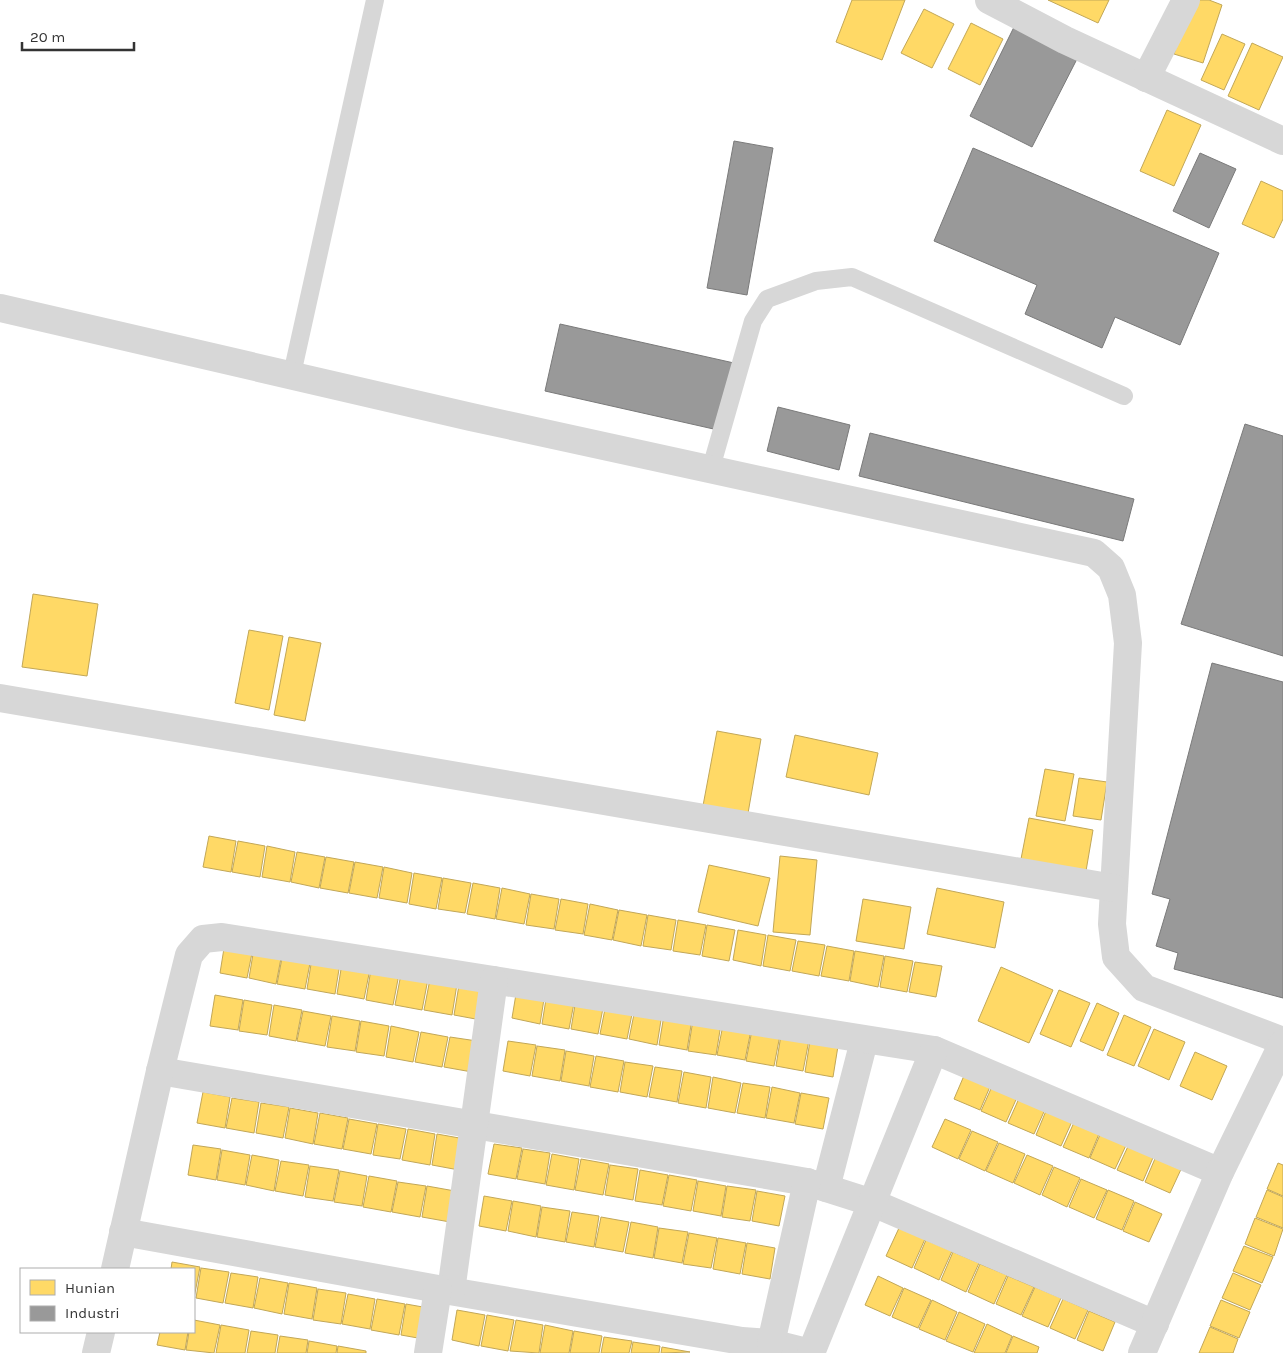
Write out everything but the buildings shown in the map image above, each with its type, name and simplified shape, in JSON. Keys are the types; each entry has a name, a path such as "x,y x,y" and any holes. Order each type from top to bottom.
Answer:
{"street":[{"path":"1146,78 1186,0"},
{"path":"1004,4 1146,78 1283,141"},
{"path":"0,308 292,374 471,417 1094,553 1111,568 1122,594 1128,643 1112,924 1116,957 1144,988 1283,1042 1220,1172 1142,1353"},
{"path":"0,698 1114,888"},
{"path":"115,1268 160,1071 189,955 203,939 222,937 864,1041 934,1050 1220,1172"},
{"path":"428,1353 444,1290 474,1125 494,980"},
{"path":"771,1343 816,1185 864,1041"},
{"path":"123,1232 444,1290 740,1347 771,1343 811,1353 934,1050"},
{"path":"160,1071 816,1185 873,1203 1155,1324"},
{"path":"96,1353 101,1333"}],"lane":[{"path":"292,374 375,0"},
{"path":"711,468 753,321 767,298 816,281 852,278 1124,396"}]}
